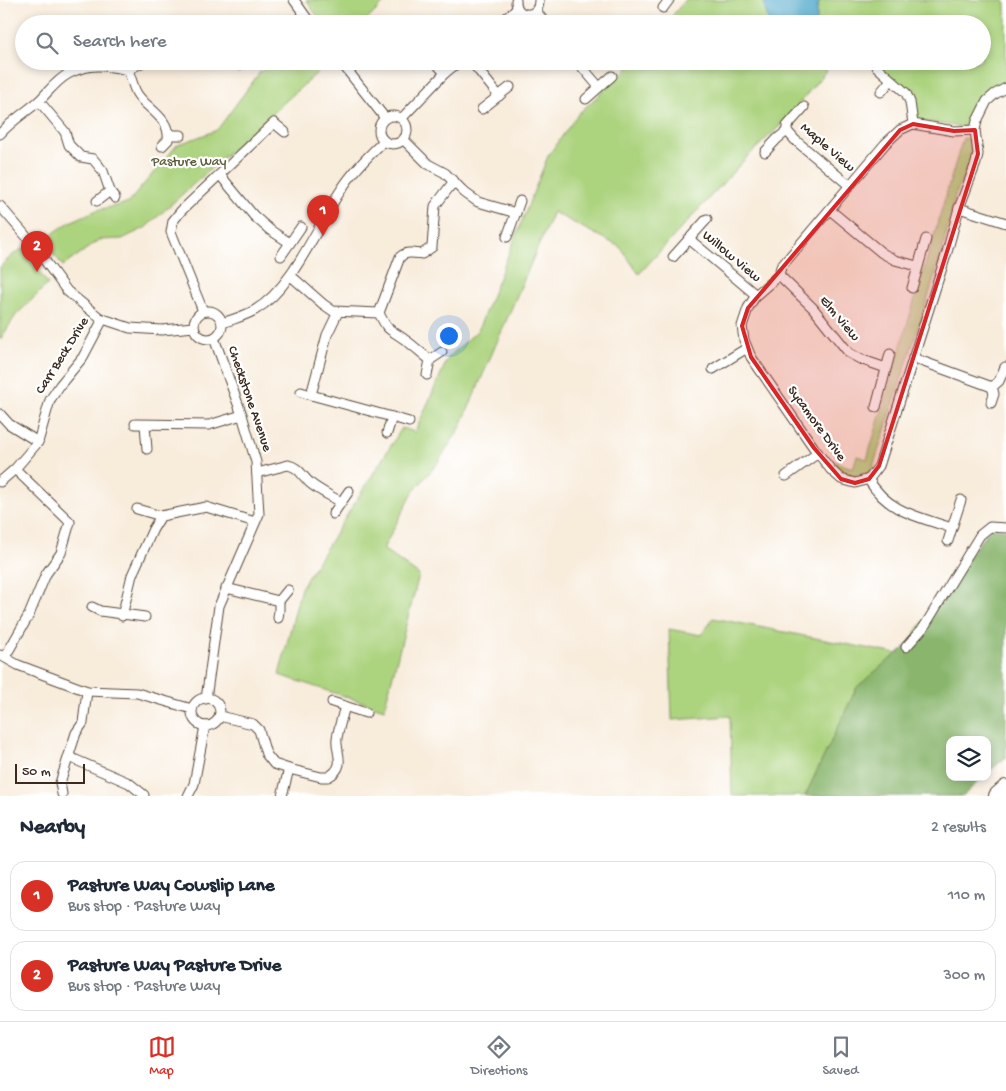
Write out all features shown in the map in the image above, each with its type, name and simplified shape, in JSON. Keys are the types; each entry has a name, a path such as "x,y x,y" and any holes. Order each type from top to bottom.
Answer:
{"highway":[{"path":"998,796 1006,788"}],"street":[{"path":"294,0 305,15"},
{"path":"507,15 516,4 525,14 536,11 539,6 539,0"},
{"path":"536,11 539,15"},
{"path":"0,134 7,125 39,100 67,74 77,70"},
{"path":"128,70 136,94 158,115 172,136 181,135"},
{"path":"347,70 385,118"},
{"path":"443,70 446,73"},
{"path":"402,118 450,70"},
{"path":"478,70 500,96"},
{"path":"585,70 599,87"},
{"path":"880,70 906,93 910,102 913,124 954,132 975,130"},
{"path":"586,99 612,76"},
{"path":"880,92 891,80"},
{"path":"482,109 510,87"},
{"path":"952,528 908,513 890,504 878,495 868,479 879,466 947,252 959,208 976,163 978,154 975,130 977,121 987,101 1006,88"},
{"path":"39,100 65,132 69,145 81,157 93,159 103,171 112,195 97,201"},
{"name":"Maple View","path":"765,152 777,138 787,131 787,126 804,107"},
{"path":"394,115 402,118 408,130 404,140 397,144 389,144 384,141 379,130 385,118 394,115"},
{"path":"0,118 7,125"},
{"path":"203,312 171,232 173,221 181,211 274,123 285,132"},
{"name":"Sycamore Drive","path":"868,479 855,483 841,479 831,470 751,357 744,340 742,326 748,308 756,296 779,275 781,267 884,144 900,130 913,124"},
{"name":"Maple View","path":"787,131 850,186"},
{"path":"162,146 168,140 168,132"},
{"path":"404,140 428,164 445,173 465,193 478,202 516,214"},
{"path":"223,323 256,310 291,276 341,189 359,165 384,141"},
{"path":"220,175 254,216 270,230 290,243"},
{"path":"430,360 385,326 379,313 400,257 403,254 409,253 422,254 432,247 436,206 454,181"},
{"path":"507,237 520,201"},
{"path":"0,206 32,243 66,291 103,319 130,328 162,330 194,327"},
{"path":"959,208 1006,223"},
{"path":"830,210 882,253 895,260 917,266"},
{"name":"Willow View","path":"673,256 707,220"},
{"path":"281,256 301,227"},
{"name":"Willow View","path":"689,239 756,296"},
{"path":"912,288 926,239"},
{"name":"Elm View","path":"779,275 813,308 849,352 860,359 886,368"},
{"path":"291,276 333,311 379,313"},
{"path":"203,312 216,312 223,323 221,332 214,338 202,338 196,332 194,327 195,320 203,312"},
{"path":"311,394 327,335 338,312"},
{"name":"Carr Beck Drive","path":"0,482 15,469 38,442 50,400 83,357 103,319"},
{"name":"Checkstone Avenue","path":"206,699 219,606 259,514 256,462 242,414 214,338"},
{"path":"714,369 747,348"},
{"path":"427,375 430,360 442,352"},
{"path":"876,407 890,354"},
{"path":"913,358 992,387"},
{"path":"992,387 999,381 1005,367"},
{"path":"991,403 994,394 992,387"},
{"path":"301,392 409,422"},
{"path":"0,414 9,424 38,442"},
{"path":"135,424 209,426 242,414"},
{"path":"387,432 392,418"},
{"path":"145,425 147,449"},
{"path":"786,476 818,453"},
{"path":"257,473 288,465 292,466 299,470 309,482 341,502"},
{"path":"15,469 70,522 61,552 46,574 29,615 2,656 18,665 87,691 137,693 192,709"},
{"path":"333,514 349,490"},
{"path":"948,541 961,500"},
{"path":"137,509 161,516 206,508 255,522"},
{"path":"123,614 132,575 161,516"},
{"path":"906,647 924,627 980,535 990,527 1006,528"},
{"path":"226,588 279,601"},
{"path":"278,618 279,601 288,590"},
{"path":"92,607 100,611 145,617"},
{"path":"62,794 60,783 76,732 83,723 87,691"},
{"path":"206,699 215,703 218,707 219,716 214,723 205,726 198,724 194,720 192,709 198,701 206,699"},
{"path":"332,702 366,713"},
{"path":"219,716 253,724 259,730 266,754 271,761 280,767 328,777 333,774 340,762 336,740 345,706"},
{"path":"188,796 194,784 205,726"},
{"path":"69,757 129,783 144,795"},
{"path":"282,796 289,769"}],"highlighted area":[{"path":"913,124 954,131 975,130 978,154 879,466 869,479 855,483 841,479 814,448 751,357 742,326 748,308 900,130"}],"green space":[{"path":"306,0 387,0 372,15 317,15"},
{"path":"685,0 1003,0 1006,3 1006,84 992,91 987,96 966,128 916,120 914,98 881,70 991,70 991,15 673,15"},
{"name":"Pasture Way","path":"264,70 320,70 145,228 122,239 99,240 63,266 43,240 70,222 97,210 128,203 177,145 217,130 260,72"},
{"path":"626,70 827,70 784,122 747,157 639,274 620,247 553,212 460,428 436,465 413,492 383,549 419,575 384,709 279,675 301,588 402,428 415,432 448,358 478,330 548,156 578,114"},
{"path":"963,138 970,139 972,159 955,196 941,257 872,470 858,477 847,476 837,470 826,459 853,468 857,456 867,459"},
{"path":"22,249 48,284 16,315 0,340 0,267"},
{"path":"991,528 1006,530 1006,757 991,770 991,736 946,736 946,781 979,781 963,796 805,796 857,687 906,647 959,569"},
{"path":"713,618 897,654 857,687 805,796 732,796 730,716 672,720 669,629 701,635"}],"water":[{"path":"764,0 820,0 817,15 767,15"}],"place":[{"name":"Pasture Way Cowslip Lane","path":"323,236"},
{"name":"Pasture Way Pasture Drive","path":"37,272"}]}
